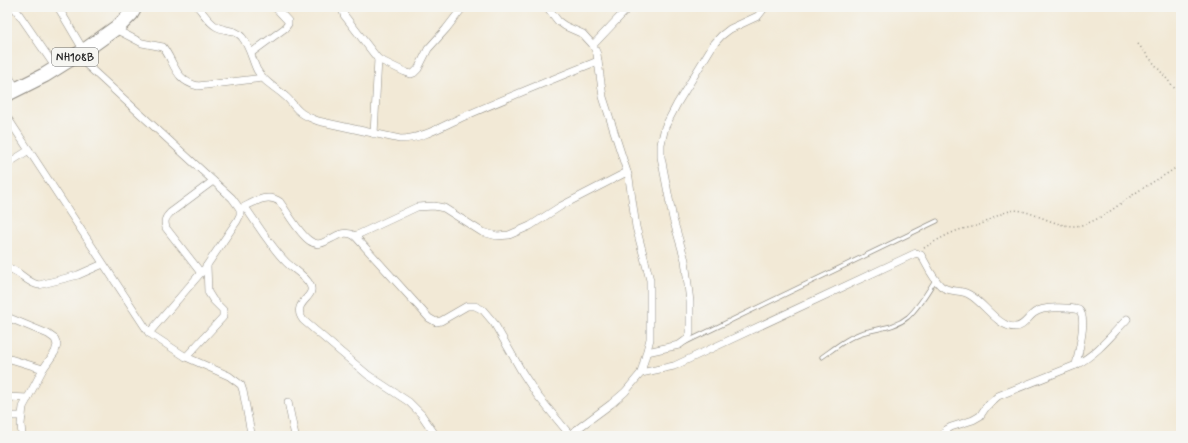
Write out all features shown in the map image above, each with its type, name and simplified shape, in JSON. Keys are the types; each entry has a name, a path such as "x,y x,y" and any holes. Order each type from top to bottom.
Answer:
{"highway":[{"name":"NH108B","path":"12,92 80,54 115,29 131,14 135,7"}],"street":[{"path":"14,7 56,68"},
{"path":"58,7 80,54 232,198 286,262 309,282 312,288 311,293 299,308 300,315 303,320 368,375 409,402 421,414 436,436"},
{"path":"198,7 212,24 219,28 237,33 242,37 251,53 258,72 268,83 287,97 299,111 306,116 318,121 374,134 407,139 426,134 465,116 598,61"},
{"path":"251,53 285,28 288,24 286,17 276,7"},
{"path":"342,7 344,16 378,59 411,74 418,69 428,49 446,29 462,7"},
{"path":"242,208 265,198 276,198 308,241 314,244 320,244 347,232 355,236 429,318 436,322 441,321 467,306 476,306 483,310 494,323 537,395 569,435 625,392 641,373 650,340 650,280 636,228 627,172 603,97 597,54 593,46 583,34 565,26 558,21 547,7"},
{"path":"593,46 629,7"},
{"path":"647,352 679,345 686,340 690,334 690,302 685,260 673,219 661,157 661,144 666,127 677,104 713,45 730,29 758,16 765,7"},
{"path":"115,29 142,43 163,47 177,72 190,84 203,85 263,78"},
{"path":"374,134 378,59"},
{"path":"7,74 12,92"},
{"path":"7,117 149,334 186,357 229,376 241,385 253,436"},
{"path":"7,164 29,150"},
{"path":"355,236 417,207 434,206 444,208 482,232 497,236 509,234 530,226 561,206 627,172"},
{"path":"201,273 166,228 164,223 170,213 213,181"},
{"path":"149,334 207,266 237,221 242,208"},
{"path":"641,373 674,366 916,253 921,255 936,280 942,286 971,295 990,313 1009,326 1021,326 1034,312 1052,308 1079,310 1082,312 1083,320 1076,365"},
{"path":"7,268 19,272 33,284 39,285 78,275 103,264"},
{"path":"186,357 223,317 223,310 212,300 208,292 207,266"},
{"path":"7,316 48,334 54,339 57,345 55,352 43,369 23,407 22,436"},
{"path":"943,436 946,430 951,426 973,420 980,416 986,407 998,396 1076,365 1094,354 1127,319"},
{"path":"7,358 43,369"},
{"path":"7,397 28,398"},
{"path":"288,402 295,436"},
{"path":"7,416 22,416"}],"lane":[{"path":"679,345 937,221"},
{"path":"822,357 852,337 864,332 894,326 908,317 936,280"}],"path":[{"path":"1138,44 1181,96"},
{"path":"916,253 957,230 979,226 1005,212 1013,210 1021,210 1060,224 1074,226 1085,224 1103,216 1181,164"}]}
